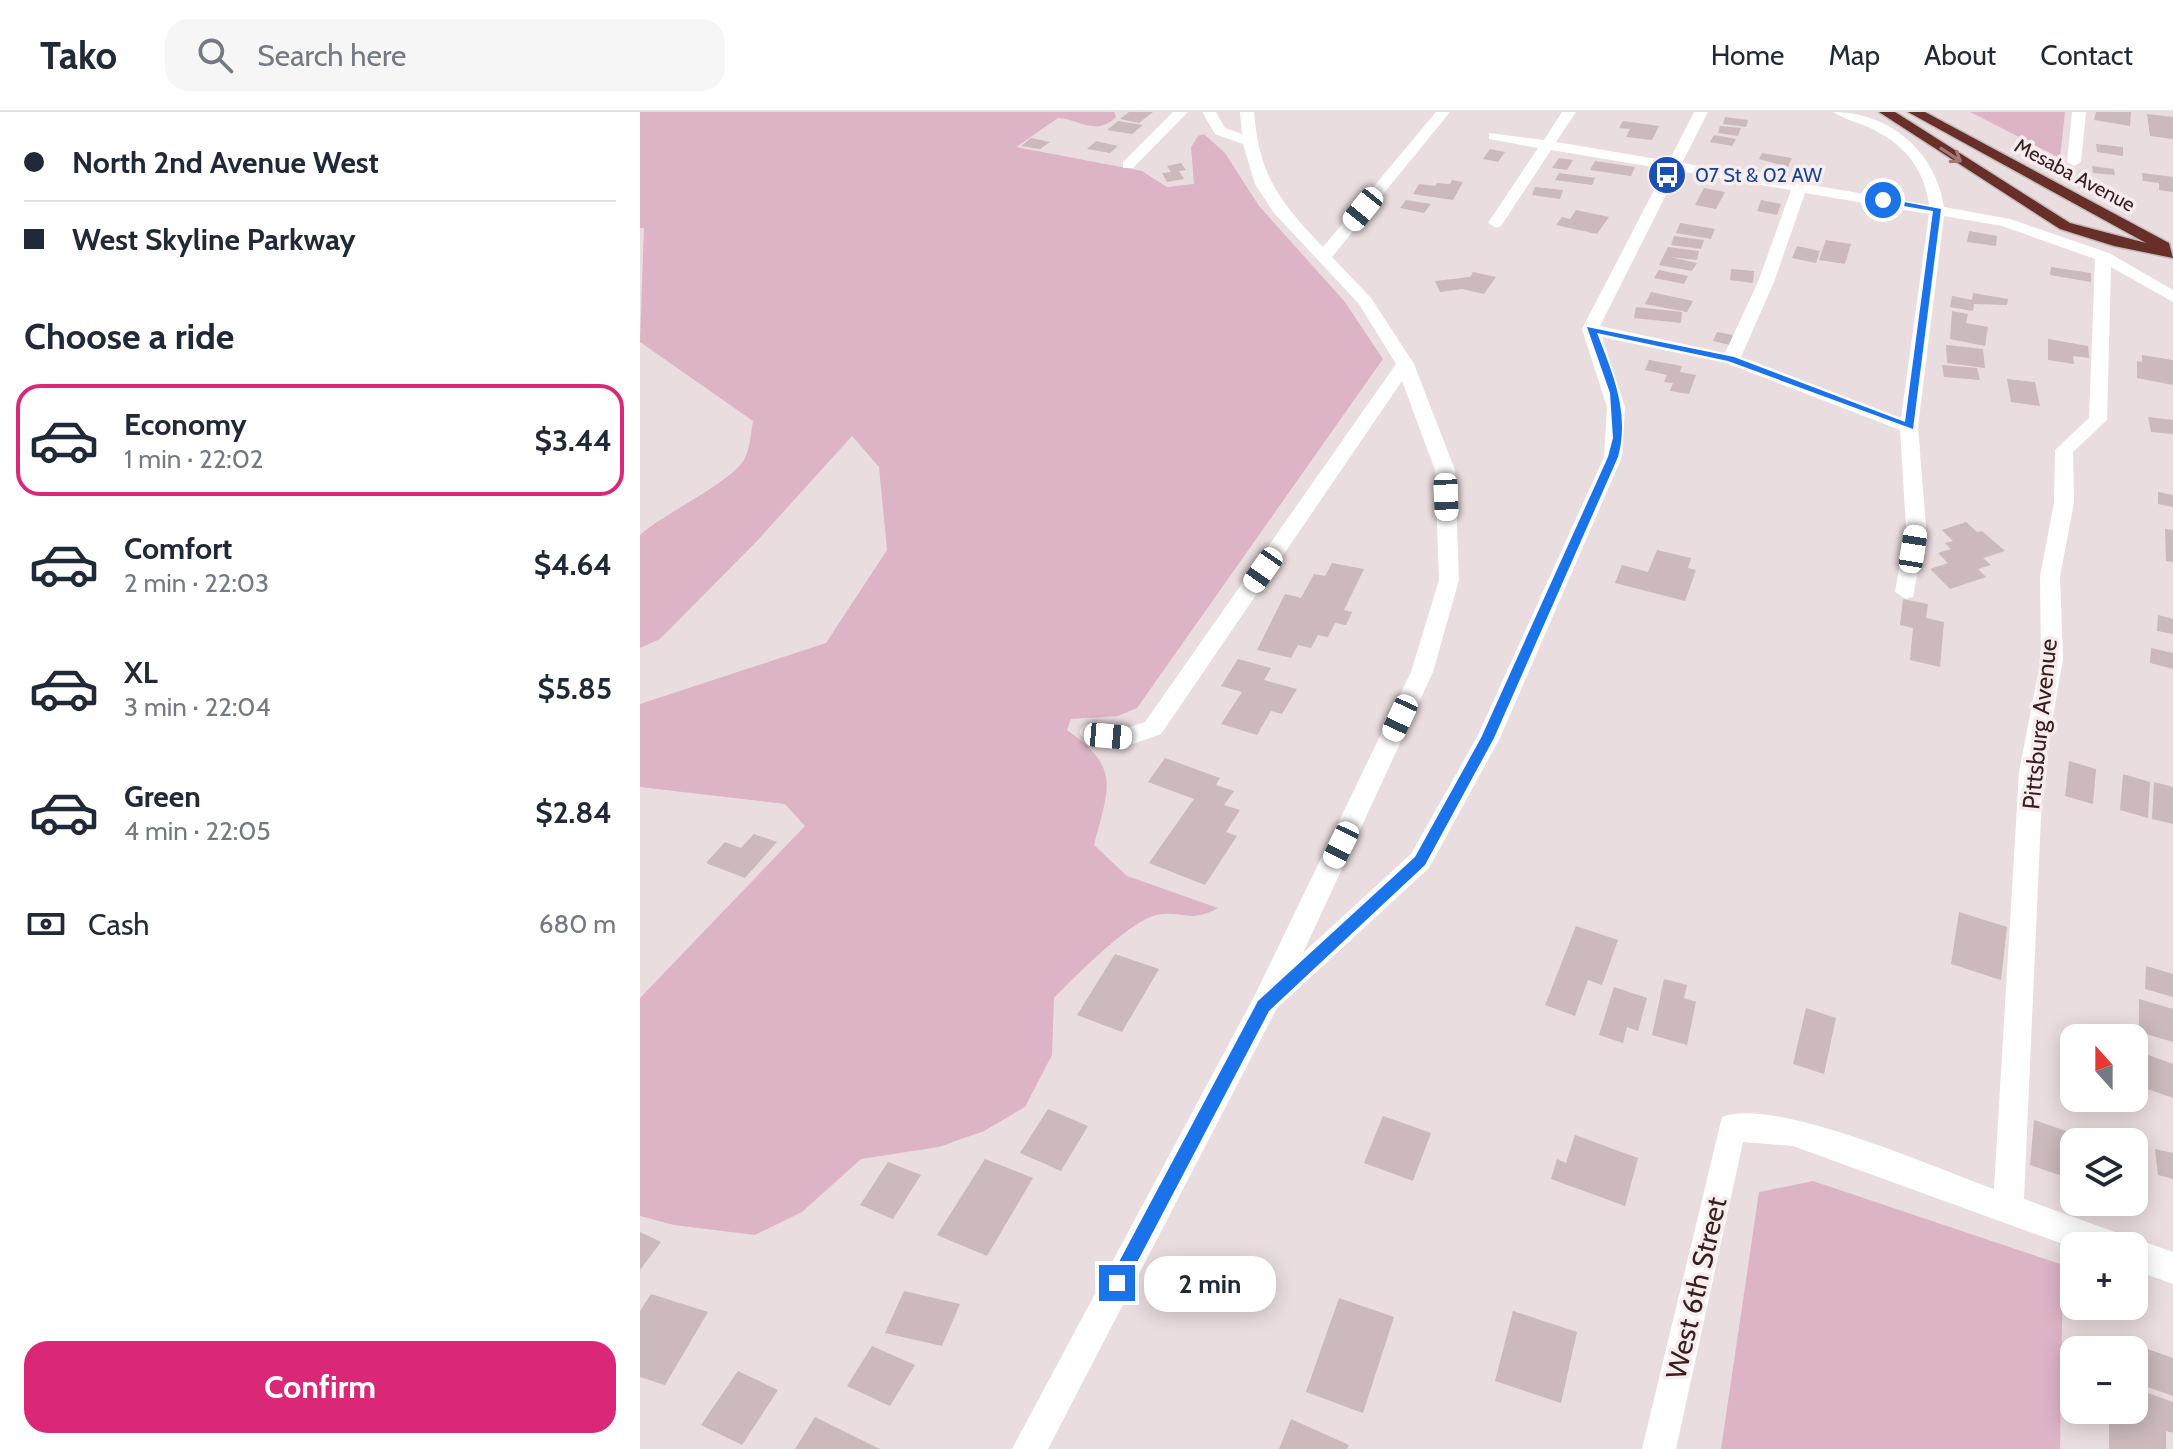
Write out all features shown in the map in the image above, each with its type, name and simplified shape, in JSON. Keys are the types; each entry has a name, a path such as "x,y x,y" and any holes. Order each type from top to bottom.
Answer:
{"highway":[{"path":"1886,112 2065,226 2120,243 2173,253"},
{"name":"Mesaba Avenue","path":"1915,112 1944,116 2168,232"},
{"name":"Mesaba Avenue","path":"1944,116 2173,253"}],"street":[{"path":"1128,165 1181,112"},
{"path":"1209,112 1220,131 1249,141"},
{"path":"1029,1449 1264,1006 1422,672 1449,580 1445,470 1405,364 1365,301 1279,210 1262,184 1249,141 1247,112"},
{"path":"1324,256 1443,112"},
{"path":"1496,223 1569,112"},
{"path":"1264,1006 1420,861 1488,738 1613,457 1618,438 1615,393 1590,329 1701,112"},
{"path":"1840,112 1888,132 1922,159 1932,174 1937,209 1909,427 1916,527 1906,592"},
{"path":"2074,162 2079,112"},
{"path":"1494,136 1937,209 2033,229 2103,256 2173,297"},
{"path":"1731,359 1766,282 1800,186"},
{"name":"Pittsburg Avenue","path":"2008,1208 2031,772 2052,659 2050,576 2064,503 2064,450 2098,420 2103,256"},
{"path":"1590,329 1731,359 1909,427"},
{"path":"1091,732 1124,738 1153,728 1405,364"},
{"name":"West 6th Street","path":"1659,1449 1732,1127 1793,1132 2008,1208"},
{"path":"2008,1208 2074,1232"},
{"path":"2148,1259 2173,1268"}],"shaded area":[{"path":"640,112 1114,112 1116,117 1102,126 1058,118 1016,147 1142,171 1167,187 1194,184 1191,147 1198,136 1204,134 1225,153 1259,206 1345,302 1383,359 1137,708 1118,716 1071,719 1067,730 1096,756 1106,780 1104,807 1094,845 1127,876 1218,908 1200,915 1166,914 1146,919 1103,951 1054,998 1052,1055 1025,1107 984,1131 939,1147 861,1159 802,1212 755,1235 674,1225 640,1216 640,998 805,826 785,804 640,787 640,704 826,643 887,550 879,467 852,436 758,540 660,639 640,648 640,535 738,467 747,454 753,421 640,342 644,228 640,228"},
{"path":"1970,112 2065,112 2060,158 1978,116"},
{"path":"1813,1181 2060,1264 2060,1449 1721,1449 1759,1192"}],"building":[{"path":"1129,112 1153,112 1139,123 1120,119"},
{"path":"2096,112 2131,112 2130,126 2094,120"},
{"path":"2147,114 2173,117 2173,139 2150,136"},
{"path":"1725,117 1748,120 1746,127 1723,124"},
{"path":"1118,121 1143,125 1132,134 1107,130"},
{"path":"1623,121 1659,126 1652,140 1626,137 1630,129 1619,128"},
{"path":"1720,126 1741,128 1738,136 1718,133"},
{"path":"1714,135 1736,139 1732,146 1710,142"},
{"path":"1031,138 1050,142 1040,149 1021,146"},
{"path":"1096,141 1118,146 1110,153 1087,149"},
{"path":"2096,144 2123,147 2123,156 2097,152"},
{"path":"1490,149 1505,152 1498,162 1483,159"},
{"path":"1762,153 1792,158 1788,167 1759,159"},
{"path":"1559,158 1573,160 1567,170 1552,168"},
{"path":"1595,161 1635,167 1631,176 1590,170"},
{"path":"1181,163 1186,170 1179,171 1184,179 1167,182 1162,173 1171,172 1167,166"},
{"path":"2092,166 2114,169 2115,175 2093,173"},
{"path":"1559,173 1595,178 1592,185 1555,180"},
{"path":"2142,173 2173,177 2173,192 2159,190 2159,183 2143,181"},
{"path":"1452,180 1463,182 1453,200 1413,194 1419,184 1435,186 1437,183 1450,184"},
{"path":"1535,187 1563,190 1560,199 1532,195"},
{"path":"1704,188 1725,192 1716,209 1695,205"},
{"path":"1406,200 1431,204 1424,213 1400,208"},
{"path":"1761,200 1781,204 1777,215 1757,211"},
{"path":"1576,210 1609,217 1597,234 1556,225 1562,217 1570,219"},
{"path":"1680,223 1715,229 1711,239 1676,233"},
{"path":"1969,231 1997,236 1996,246 1967,242"},
{"path":"1674,236 1704,240 1701,249 1671,245"},
{"path":"1826,240 1851,244 1845,264 1819,260"},
{"path":"1797,246 1820,251 1816,263 1792,258"},
{"path":"1668,247 1699,251 1697,260 1670,257 1697,263 1692,271 1659,265"},
{"path":"2051,267 2091,273 2091,282 2050,275"},
{"path":"1731,269 1754,271 1753,283 1730,280"},
{"path":"1659,270 1688,276 1684,284 1654,278"},
{"path":"1473,272 1496,277 1484,294 1462,289 1440,292 1435,281 1470,277"},
{"path":"1651,292 1693,301 1687,312 1645,304"},
{"path":"1973,293 2008,299 2007,305 1974,304 1973,311 1950,307 1952,296 1972,300"},
{"path":"1636,307 1682,312 1681,323 1634,318"},
{"path":"1952,311 1968,314 1966,323 1988,327 1985,346 1950,339"},
{"path":"1717,332 1733,335 1730,345 1713,341"},
{"path":"2048,339 2088,346 2089,358 2073,356 2074,364 2048,360"},
{"path":"1946,345 1983,349 1985,368 1947,363"},
{"path":"2142,355 2173,360 2173,385 2137,378 2137,361 2142,362"},
{"path":"1649,360 1682,366 1680,372 1696,375 1689,394 1670,391 1673,383 1664,382 1667,375 1645,370"},
{"path":"1942,365 1977,368 1980,380 1944,377"},
{"path":"2007,379 2035,382 2040,406 2011,402"},
{"path":"2148,417 2173,420 2173,434 2151,432"},
{"path":"2158,492 2173,495 2173,507 2158,504"},
{"path":"1966,522 2005,551 1983,558 1991,565 1978,569 1986,577 1950,589 1930,569 1948,563 1938,553 1951,549 1945,543 1953,541 1942,530"},
{"path":"2165,529 2173,530 2173,562 2166,561"},
{"path":"1657,550 1691,558 1688,568 1696,570 1685,601 1615,583 1622,565 1648,572"},
{"path":"1332,563 1364,569 1344,610 1352,612 1346,625 1335,623 1328,637 1318,635 1311,648 1298,645 1291,658 1257,650 1285,594 1301,598 1314,574 1325,576"},
{"path":"1903,599 1928,604 1926,618 1944,622 1940,667 1910,660 1913,628 1900,625"},
{"path":"2158,615 2173,619 2173,634 2157,631"},
{"path":"2151,648 2173,653 2173,669 2150,663"},
{"path":"1238,659 1271,668 1264,680 1297,689 1282,714 1271,711 1257,735 1221,724 1242,692 1221,686"},
{"path":"1165,758 1220,778 1216,785 1234,791 1224,805 1240,810 1226,832 1237,836 1205,885 1149,863 1194,799 1148,782"},
{"path":"2069,761 2096,769 2093,804 2065,796"},
{"path":"2123,774 2150,782 2148,818 2120,810"},
{"path":"2154,782 2173,787 2173,824 2152,819"},
{"path":"754,834 777,842 745,878 706,863 725,842 741,848"},
{"path":"1959,912 2007,927 2001,980 1951,964"},
{"path":"1576,926 1618,940 1602,985 1588,980 1575,1016 1545,1005"},
{"path":"1115,954 1159,969 1122,1032 1077,1015"},
{"path":"2146,966 2173,974 2173,997 2145,989"},
{"path":"1664,979 1687,985 1684,998 1696,1002 1687,1045 1652,1035"},
{"path":"1614,987 1647,998 1638,1031 1627,1027 1623,1043 1599,1035"},
{"path":"2139,999 2173,1009 2173,1042 2148,1035 2148,1024 2139,1024"},
{"path":"1806,1008 1836,1018 1824,1074 1793,1064"},
{"path":"2148,1055 2173,1064 2173,1098 2148,1089"},
{"path":"1048,1109 1088,1126 1061,1171 1020,1153"},
{"path":"1383,1116 1431,1133 1413,1181 1364,1163"},
{"path":"2034,1120 2060,1129 2060,1175 2030,1165"},
{"path":"1575,1135 1638,1158 1625,1206 1551,1179 1557,1159 1566,1163"},
{"path":"2155,1149 2173,1153 2173,1179 2158,1175"},
{"path":"985,1159 1033,1178 987,1256 937,1235"},
{"path":"888,1162 921,1175 893,1219 860,1205"},
{"path":"640,1232 661,1242 640,1270"},
{"path":"904,1291 960,1304 942,1346 885,1333"},
{"path":"651,1294 708,1312 665,1385 640,1377 640,1311"},
{"path":"1339,1298 1394,1317 1363,1413 1306,1392"},
{"path":"1513,1311 1577,1332 1561,1403 1495,1381"},
{"path":"872,1346 915,1365 890,1406 847,1386"},
{"path":"2148,1349 2173,1358 2173,1396 2148,1387"},
{"path":"738,1371 778,1390 742,1445 701,1425"},
{"path":"2148,1393 2173,1402 2173,1433 2166,1431 2166,1449 2109,1449 2109,1424 2148,1424"},
{"path":"815,1417 880,1449 795,1449"},
{"path":"1291,1419 1349,1445 1347,1449 1279,1449"}],"place":[{"name":"07 St & 02 AW","path":"1667,175"}],"route":[{"path":"1117,1283 1264,1006 1420,861 1488,738 1613,457 1618,438 1615,393 1590,329 1731,359 1909,427 1937,209 1883,200"}]}
